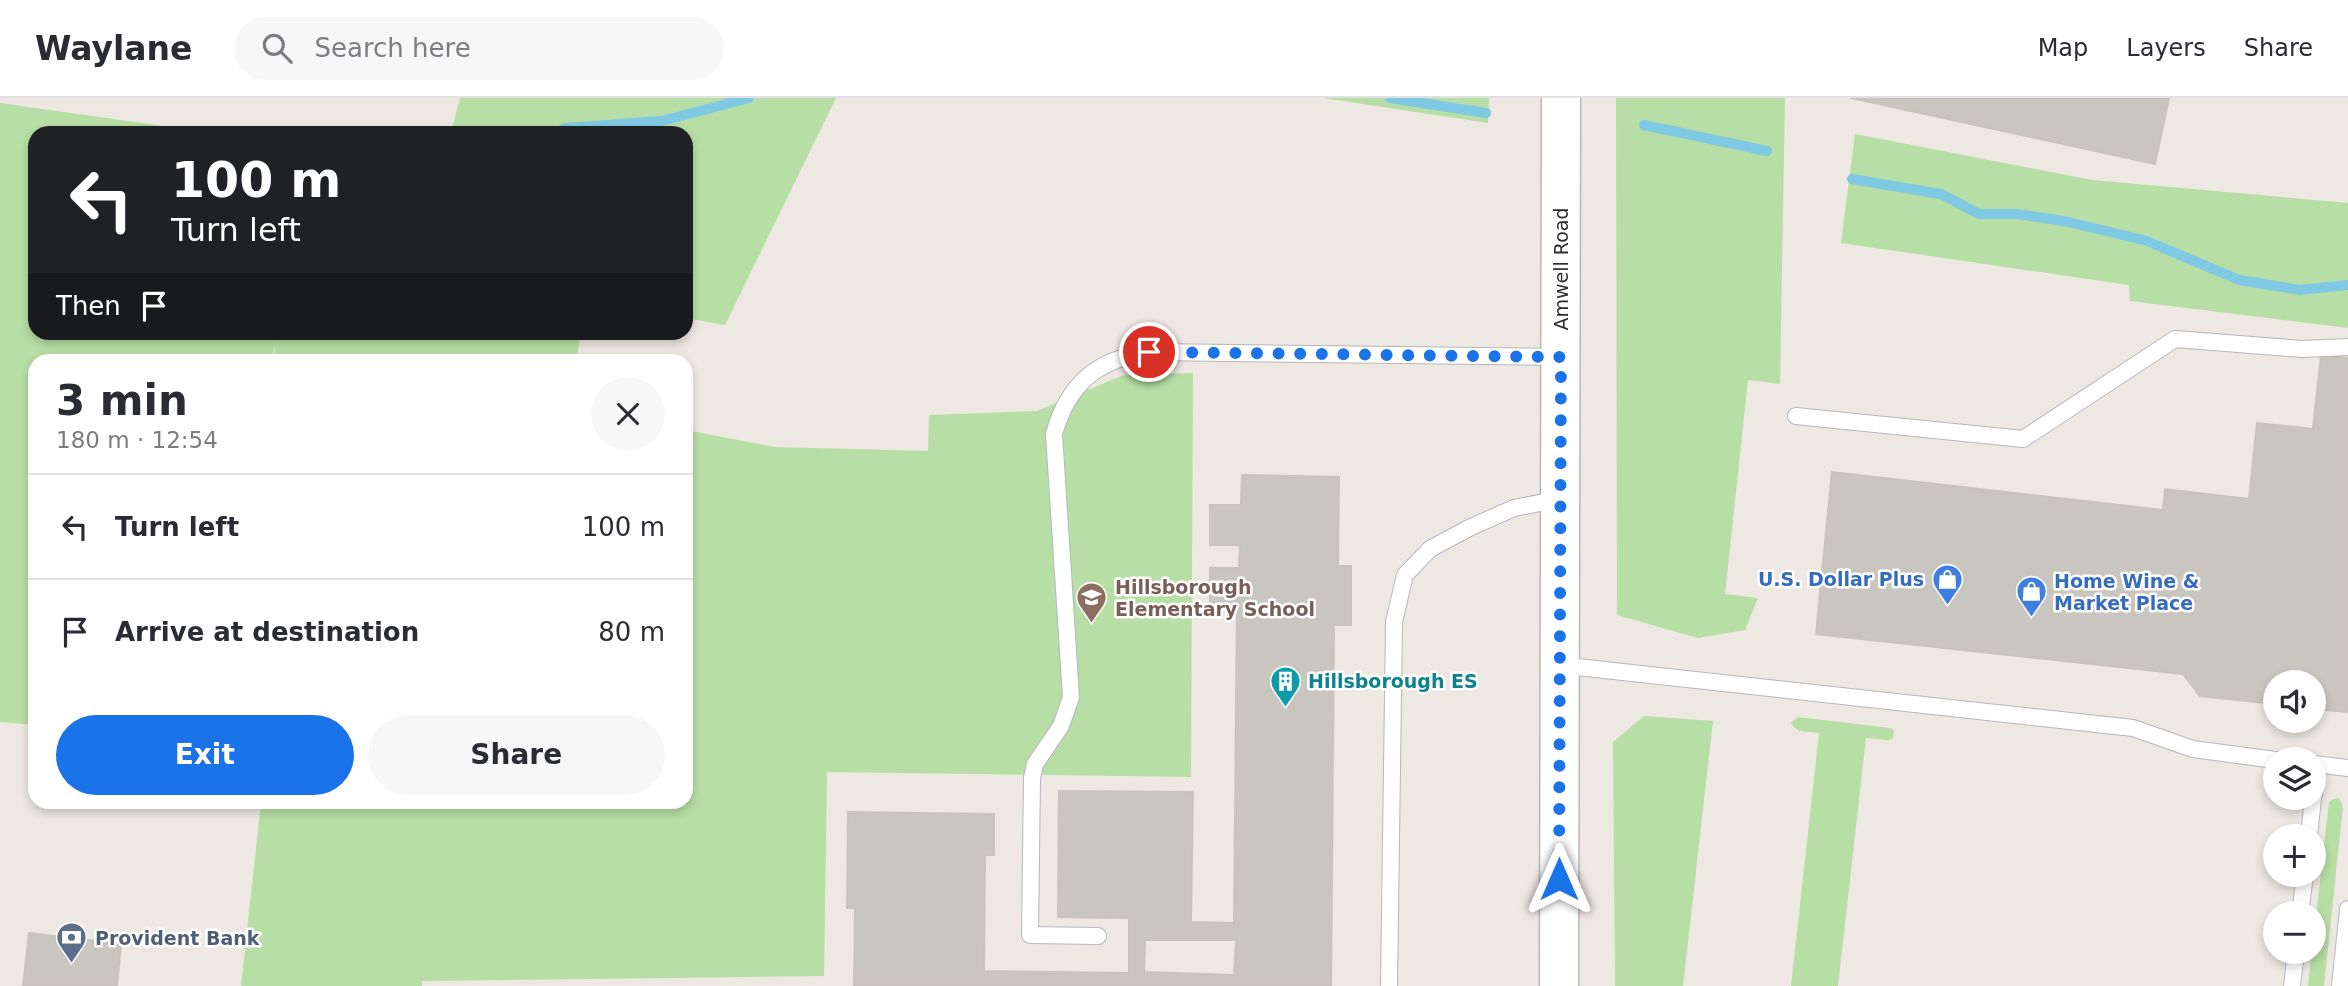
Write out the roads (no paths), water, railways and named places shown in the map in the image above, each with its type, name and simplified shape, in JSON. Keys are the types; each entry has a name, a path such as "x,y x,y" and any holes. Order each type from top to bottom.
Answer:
{"main road":[{"name":"Amwell Road","path":"1559,986 1561,98"}],"lane":[{"path":"1796,416 2023,439 2175,339 2302,349 2348,347"},
{"path":"1098,936 1030,935 1032,778 1035,764 1061,726 1071,697 1054,434 1060,411 1071,394 1102,366 1125,355 1149,352 1561,357"},
{"path":"1389,986 1394,622 1405,575 1430,549 1469,528 1514,508 1560,499"},
{"path":"1559,664 2133,728 2193,749 2263,758"},
{"path":"2326,766 2348,768"},
{"path":"2340,986 2348,909"},
{"path":"2292,986 2295,964"}],"waterway":[{"path":"593,126 662,121 749,98"},
{"path":"1390,98 1486,113"},
{"path":"1644,125 1767,151"},
{"path":"1852,179 1941,194 1979,214 2017,214 2064,221 2147,241 2239,280 2300,290 2348,285"}],"place":[{"name":"U.S. Dollar Plus","path":"1947,606"},
{"name":"Home Wine & Market Place","path":"2031,619"},
{"name":"Hillsborough Elementary School","path":"1092,625"},
{"name":"Hillsborough ES","path":"1285,708"},
{"name":"Provident Bank","path":"72,965"}]}
